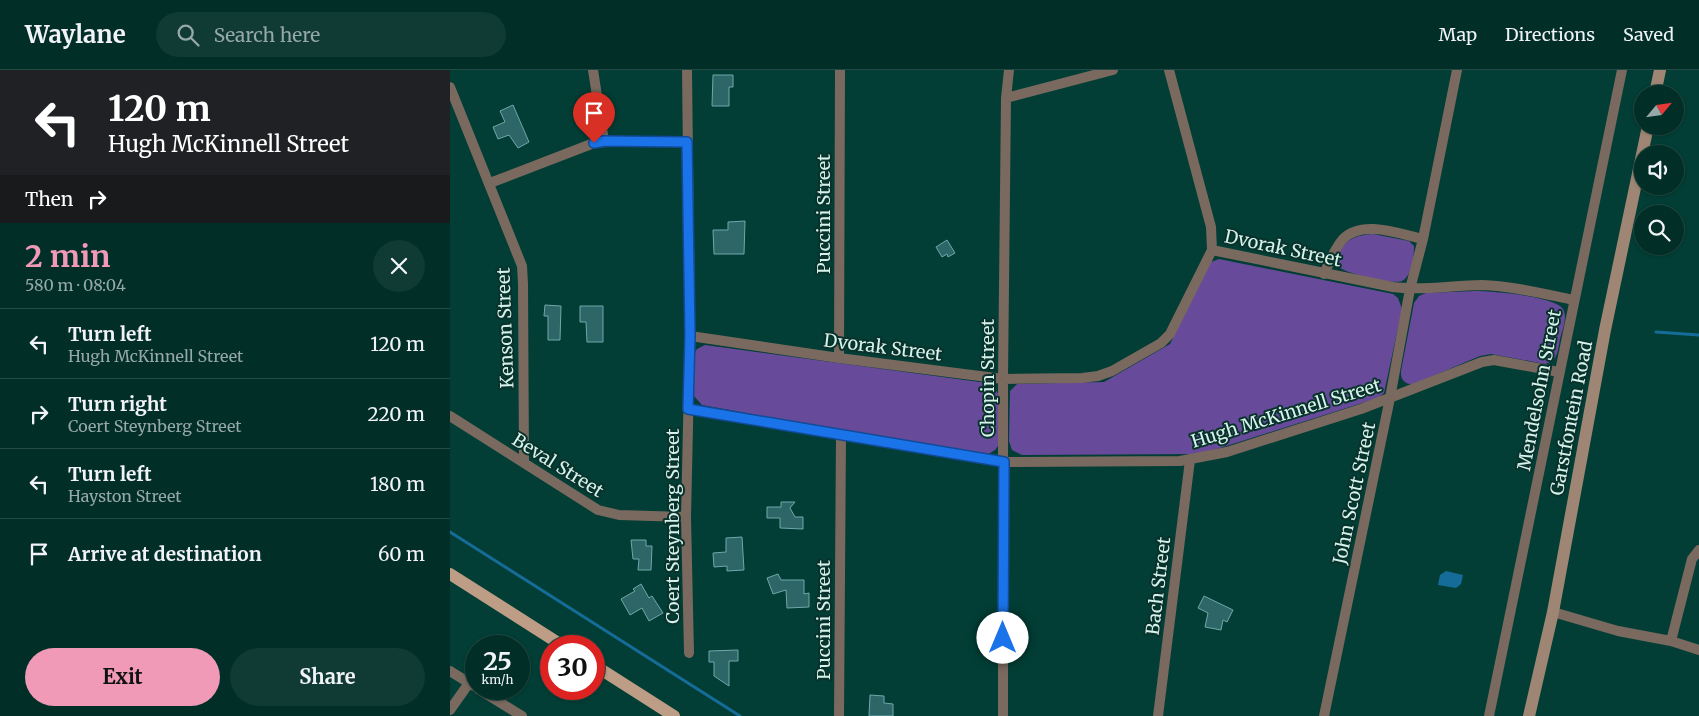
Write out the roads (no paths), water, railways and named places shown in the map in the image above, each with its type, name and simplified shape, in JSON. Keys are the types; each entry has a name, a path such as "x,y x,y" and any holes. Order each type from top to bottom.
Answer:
{"main road":[{"path":"1657,85 1660,70"},
{"name":"Garstfontein Road","path":"1529,716 1552,612 1605,330 1646,135"},
{"path":"450,574 546,635"},
{"path":"605,673 674,716"}],"street":[{"path":"593,70 604,141"},
{"name":"Coert Steynberg Street","path":"687,70 690,336 686,517 689,653"},
{"name":"Puccini Street","path":"839,358 840,70"},
{"name":"Chopin Street","path":"1003,716 1003,378 1006,98 1009,70"},
{"path":"1006,98 1112,70"},
{"path":"1169,70 1211,227 1212,250"},
{"name":"John Scott Street","path":"1324,716 1390,398 1410,289 1457,70"},
{"name":"Mendelsohn Street","path":"1489,716 1622,70"},
{"name":"Kenson Street","path":"450,87 490,183 518,255 523,273 524,463"},
{"path":"490,183 585,146 604,141 687,142"},
{"path":"1324,274 1338,246 1350,234 1374,229 1422,239"},
{"name":"Dvorak Street","path":"690,336 839,358 1003,378 1082,378 1098,376 1112,371 1161,342 1170,334 1212,250 1394,287 1410,289 1493,286 1574,300"},
{"name":"Hugh McKinnell Street","path":"688,409 1004,462 1190,460 1227,452 1360,409 1487,361 1494,360 1560,372"},
{"name":"Beval Street","path":"450,416 605,513 619,516 686,517"},
{"name":"Puccini Street","path":"839,716 841,434"},
{"name":"Bach Street","path":"1158,716 1190,460"},
{"path":"1671,641 1692,559 1699,550"},
{"path":"1552,612 1618,631 1671,641 1699,650"},
{"path":"450,671 465,680"},
{"path":"450,710 465,695"},
{"path":"496,700 522,716"}],"water":[{"path":"1446,571 1463,575 1461,584 1456,588 1438,585 1440,575"}],"waterway":[{"path":"1656,332 1699,335"},
{"path":"450,532 740,716"}]}
